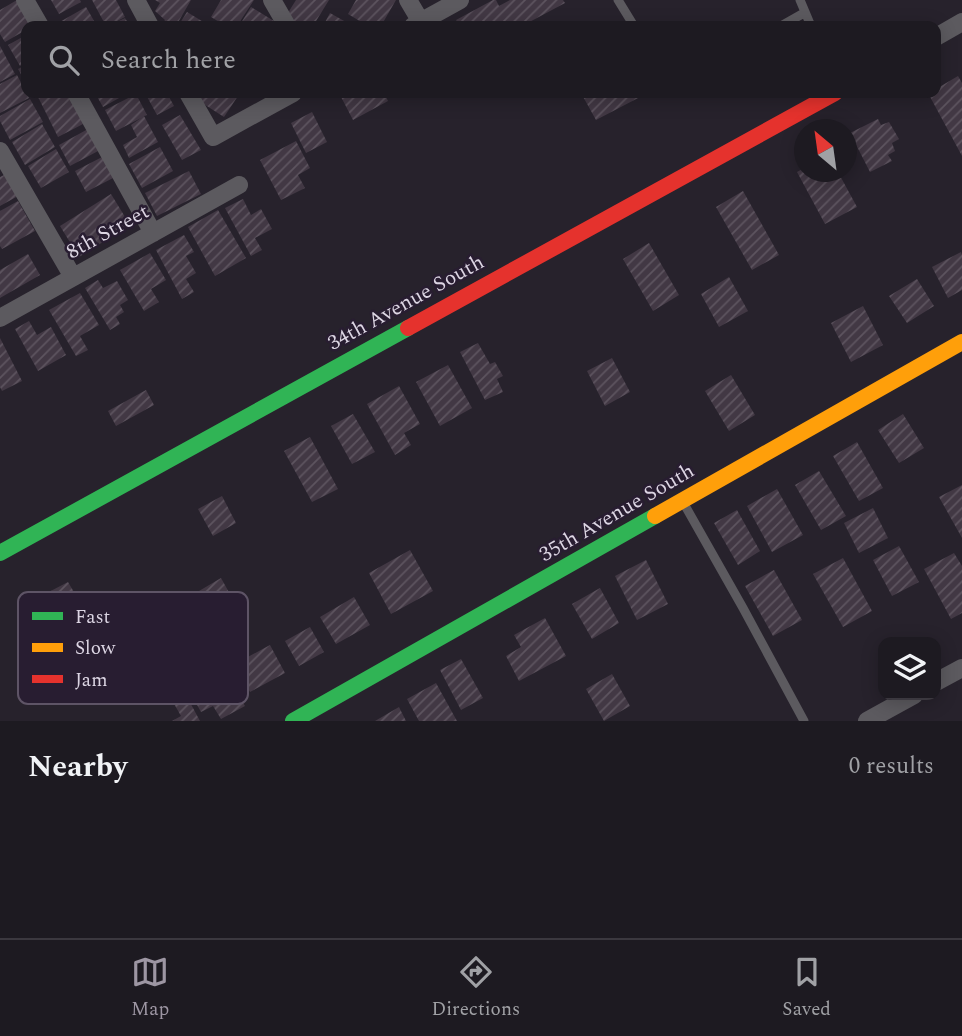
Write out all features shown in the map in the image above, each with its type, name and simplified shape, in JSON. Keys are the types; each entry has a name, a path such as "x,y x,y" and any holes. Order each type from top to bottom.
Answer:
{"street":[{"path":"26,0 37,21"},
{"path":"136,0 147,21"},
{"path":"272,0 284,21"},
{"path":"408,0 416,21"},
{"path":"422,21 460,0"},
{"path":"941,34 962,23"},
{"path":"79,98 153,233"},
{"path":"191,98 213,137 284,98"},
{"name":"34th Avenue South","path":"0,554 826,98"},
{"path":"0,151 73,277"},
{"name":"8th Street","path":"0,318 239,185"},
{"name":"35th Avenue South","path":"293,721 962,342"},
{"path":"941,679 962,667"},
{"path":"867,721 905,700"}],"lane":[{"path":"618,0 631,21"},
{"path":"800,0 808,21"},
{"path":"790,21 804,13"},
{"path":"682,500 804,721"}],"building":[{"path":"17,0 30,21 21,21 21,33 5,42 0,34 0,10"},
{"path":"51,0 80,0 81,2 59,14"},
{"path":"92,0 116,0 125,17 118,21 103,21"},
{"path":"155,0 191,0 179,21 164,21 155,11 160,3"},
{"path":"221,0 254,0 240,21 218,21 211,17"},
{"path":"296,0 329,0 316,21 294,21 286,16"},
{"path":"356,0 396,0 384,21 360,21 348,14"},
{"path":"493,0 496,0 499,6 510,0 563,0 565,3 531,21 456,20"},
{"path":"86,7 94,21 62,21"},
{"path":"251,7 274,21 242,21"},
{"path":"187,12 202,21 181,21"},
{"path":"330,13 344,21 326,21"},
{"path":"21,38 20,66 8,45"},
{"path":"0,46 15,74 0,82"},
{"path":"17,75 21,83 21,98 29,98 0,113 0,84"},
{"path":"958,76 962,83 962,156 931,98 941,98 941,86"},
{"path":"38,98 72,98 85,123 58,137"},
{"path":"98,98 119,98 103,107"},
{"path":"128,98 138,98 158,142 129,158 123,145 137,137 131,125 141,118 116,131 105,110"},
{"path":"148,98 170,98 174,106 157,115"},
{"path":"201,98 237,98 224,117 199,101"},
{"path":"342,98 386,98 388,101 353,120"},
{"path":"584,98 638,98 596,120"},
{"path":"30,99 43,122 10,140 0,116"},
{"path":"312,112 327,142 306,153 291,123"},
{"path":"180,115 201,150 182,160 162,125"},
{"path":"878,119 881,125 889,122 899,139 892,143 895,151 888,155 892,161 870,172 857,147 857,130"},
{"path":"42,124 55,147 25,165 12,142"},
{"path":"88,129 100,150 70,166 59,145"},
{"path":"296,141 310,168 298,175 305,188 281,200 260,160"},
{"path":"160,147 173,171 142,188 129,164"},
{"path":"56,149 69,172 41,188 28,166"},
{"path":"104,156 115,177 86,192 75,171"},
{"path":"189,171 201,194 157,216 145,193"},
{"path":"6,174 18,196 0,206 0,177"},
{"path":"802,182 843,182 857,207 825,224"},
{"path":"743,191 779,255 752,270 716,207"},
{"path":"111,194 130,225 79,257 60,226"},
{"path":"243,199 251,215 261,209 272,229 255,238 262,250 251,256 225,208"},
{"path":"18,201 35,231 2,249 0,211"},
{"path":"218,210 246,258 215,276 188,227"},
{"path":"184,235 194,252 186,256 196,273 186,279 194,292 182,299 156,250"},
{"path":"649,243 679,295 653,311 623,259"},
{"path":"961,252 962,290 948,298 932,267"},
{"path":"150,253 166,280 151,289 159,302 144,311 120,270"},
{"path":"28,254 40,275 0,298 0,270"},
{"path":"729,277 748,311 719,327 701,294"},
{"path":"917,279 934,306 907,323 889,296"},
{"path":"98,280 103,288 117,281 128,300 120,305 124,312 116,317 120,324 110,330 85,288"},
{"path":"80,293 99,325 80,336 88,350 76,356 49,310"},
{"path":"863,306 883,345 851,362 831,323"},
{"path":"29,321 37,335 51,327 66,355 38,371 15,329"},
{"path":"0,338 22,381 2,391 0,387"},
{"path":"478,343 490,364 495,362 503,376 497,379 503,392 485,400 460,352"},
{"path":"612,358 630,392 605,406 587,371"},
{"path":"448,365 472,408 440,426 416,382"},
{"path":"731,375 755,415 729,431 705,391"},
{"path":"399,386 420,424 404,433 411,445 395,455 367,404"},
{"path":"146,390 154,405 116,426 108,411"},
{"path":"353,414 375,452 352,464 331,426"},
{"path":"903,414 924,448 899,463 878,430"},
{"path":"310,437 338,489 312,502 284,451"},
{"path":"857,442 883,488 859,501 833,456"},
{"path":"819,471 846,516 821,530 795,485"},
{"path":"962,485 962,538 939,497"},
{"path":"777,489 803,535 772,552 747,506"},
{"path":"222,496 236,523 213,536 198,509"},
{"path":"873,508 888,538 859,553 844,523"},
{"path":"737,510 760,551 738,565 714,523"},
{"path":"899,546 919,582 892,596 873,560"},
{"path":"410,550 433,591 391,614 369,573"},
{"path":"954,553 962,566 962,613 951,619 924,569"},
{"path":"843,558 872,611 843,627 813,574"},
{"path":"646,560 668,604 637,620 615,576"},
{"path":"774,570 802,620 773,636 745,586"},
{"path":"221,578 229,592 200,592"},
{"path":"68,582 74,592 49,592"},
{"path":"600,588 619,623 592,639 572,604"},
{"path":"354,597 370,625 336,644 320,617"},
{"path":"545,618 566,656 519,681 506,656 521,647 514,635"},
{"path":"310,627 324,652 299,666 285,641"},
{"path":"270,645 285,673 250,692 248,657"},
{"path":"461,659 483,698 461,710 440,670"},
{"path":"612,674 630,706 604,721 586,689"},
{"path":"436,683 457,721 419,721 407,699"},
{"path":"174,704 191,704 200,721 172,721 181,716"},
{"path":"197,704 245,706 221,719 213,706 201,712"},
{"path":"399,707 406,721 375,721"}],"traffic: fast":[{"path":"0,553 408,328"},
{"path":"293,721 655,516"}],"traffic: slow":[{"path":"655,516 962,342"}],"traffic: jam":[{"path":"408,328 826,98"}]}
